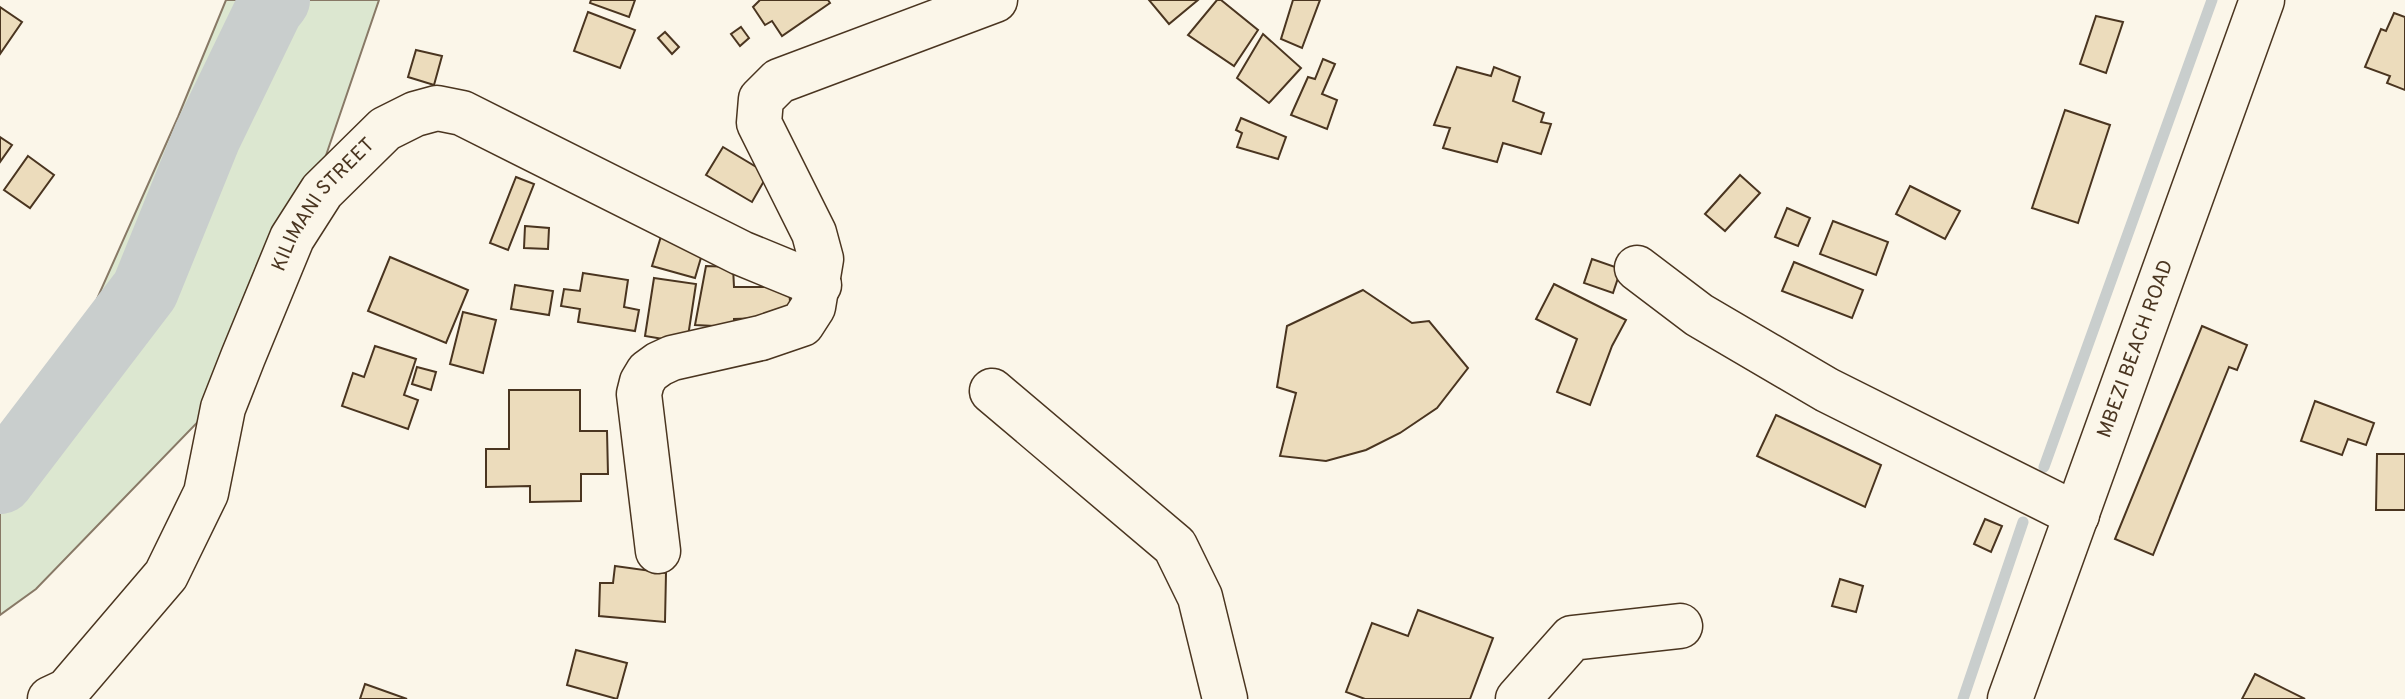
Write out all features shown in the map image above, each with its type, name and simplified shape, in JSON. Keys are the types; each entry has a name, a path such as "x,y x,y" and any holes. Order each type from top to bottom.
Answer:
{"street":[{"path":"658,551 639,394 648,372 672,358 761,338 802,324 813,307 819,285 821,259 814,233 759,123 761,99 779,81 995,0"},
{"name":"MBEZI BEACH ROAD","path":"2010,699 2262,0"},
{"name":"KILIMANI STREET","path":"50,699 67,691 166,575 206,493 223,408 292,238 322,191 385,129 415,114 437,108 462,113 741,253 819,285"},
{"path":"1637,268 1699,315 1827,390 2077,515"},
{"path":"992,391 1052,445 1175,546 1200,597 1225,699"},
{"path":"1518,699 1572,638 1680,626"}],"green space":[{"path":"226,0 379,0 321,170 221,398 36,589 0,615 0,427 64,373 178,117"}],"building":[{"path":"591,0 635,0 629,17 590,3"},
{"path":"760,0 828,0 830,3 782,36 772,21 765,25 753,7"},
{"path":"1149,0 1198,0 1169,24"},
{"path":"1217,0 1258,30 1234,66 1188,35"},
{"path":"1293,0 1320,0 1302,48 1281,39"},
{"path":"0,7 22,22 0,54"},
{"path":"588,12 635,30 620,68 574,51"},
{"path":"2394,13 2405,17 2405,90 2387,83 2390,76 2365,67 2381,29 2386,31"},
{"path":"2096,16 2123,22 2106,73 2080,64"},
{"path":"741,27 749,38 740,46 731,34"},
{"path":"665,32 679,47 672,54 658,38"},
{"path":"1263,34 1301,68 1269,103 1237,78"},
{"path":"416,50 442,56 434,85 408,77"},
{"path":"1323,59 1335,64 1322,94 1337,100 1327,129 1291,115 1308,77 1315,79"},
{"path":"1457,67 1491,76 1494,67 1520,77 1513,101 1544,113 1541,122 1551,124 1541,154 1503,143 1497,162 1443,148 1450,128 1434,125"},
{"path":"2065,110 2110,125 2078,223 2032,208"},
{"path":"1241,118 1286,137 1278,159 1237,147 1242,133 1236,130"},
{"path":"0,137 12,145 0,162"},
{"path":"723,147 768,174 752,202 706,175"},
{"path":"28,156 54,175 30,208 4,190"},
{"path":"1740,175 1760,193 1725,231 1705,214"},
{"path":"516,177 534,184 508,250 490,243"},
{"path":"1910,186 1960,211 1945,239 1896,214"},
{"path":"1787,208 1810,218 1798,246 1775,237"},
{"path":"1833,221 1888,242 1876,275 1820,254"},
{"path":"525,226 549,228 548,249 524,248"},
{"path":"662,233 705,244 695,278 652,266"},
{"path":"390,257 468,290 446,343 368,311"},
{"path":"1592,259 1621,269 1613,293 1584,283"},
{"path":"1794,262 1863,290 1852,318 1782,291"},
{"path":"706,266 733,267 734,287 789,287 791,317 734,319 734,327 695,325"},
{"path":"583,273 628,280 624,307 639,310 635,331 578,322 580,309 561,306 564,289 580,291"},
{"path":"654,278 696,284 687,343 645,336"},
{"path":"1554,284 1626,320 1612,346 1590,405 1557,392 1577,339 1536,319"},
{"path":"515,285 553,291 549,315 511,309"},
{"path":"1363,290 1412,323 1429,321 1468,368 1437,408 1400,433 1366,450 1326,461 1280,456 1296,393 1277,387 1287,326"},
{"path":"463,312 496,320 483,373 450,364"},
{"path":"2202,326 2247,345 2237,370 2229,367 2153,555 2115,539"},
{"path":"375,346 416,359 404,395 418,400 408,429 342,406 353,373 364,377"},
{"path":"417,367 436,372 431,390 412,384"},
{"path":"509,390 580,390 580,431 607,431 608,474 581,474 581,501 530,502 530,486 486,487 486,449 509,449"},
{"path":"2315,401 2374,423 2366,445 2348,439 2342,455 2301,441"},
{"path":"1776,415 1881,465 1865,507 1757,456"},
{"path":"2377,454 2405,454 2405,510 2376,510"},
{"path":"1985,519 2002,526 1991,552 1974,544"},
{"path":"615,566 666,573 665,622 599,616 600,583 613,583"},
{"path":"1840,579 1863,586 1856,612 1832,606"},
{"path":"1418,610 1493,638 1470,699 1365,699 1346,692 1372,623 1408,636"},
{"path":"576,650 627,663 617,699 567,685"},
{"path":"2255,674 2305,699 2242,699"},
{"path":"365,684 407,699 360,699"}],"waterway":[{"path":"0,480 145,290 207,137 276,0"},
{"path":"2044,467 2212,0"},
{"path":"1963,699 2023,522"}]}
